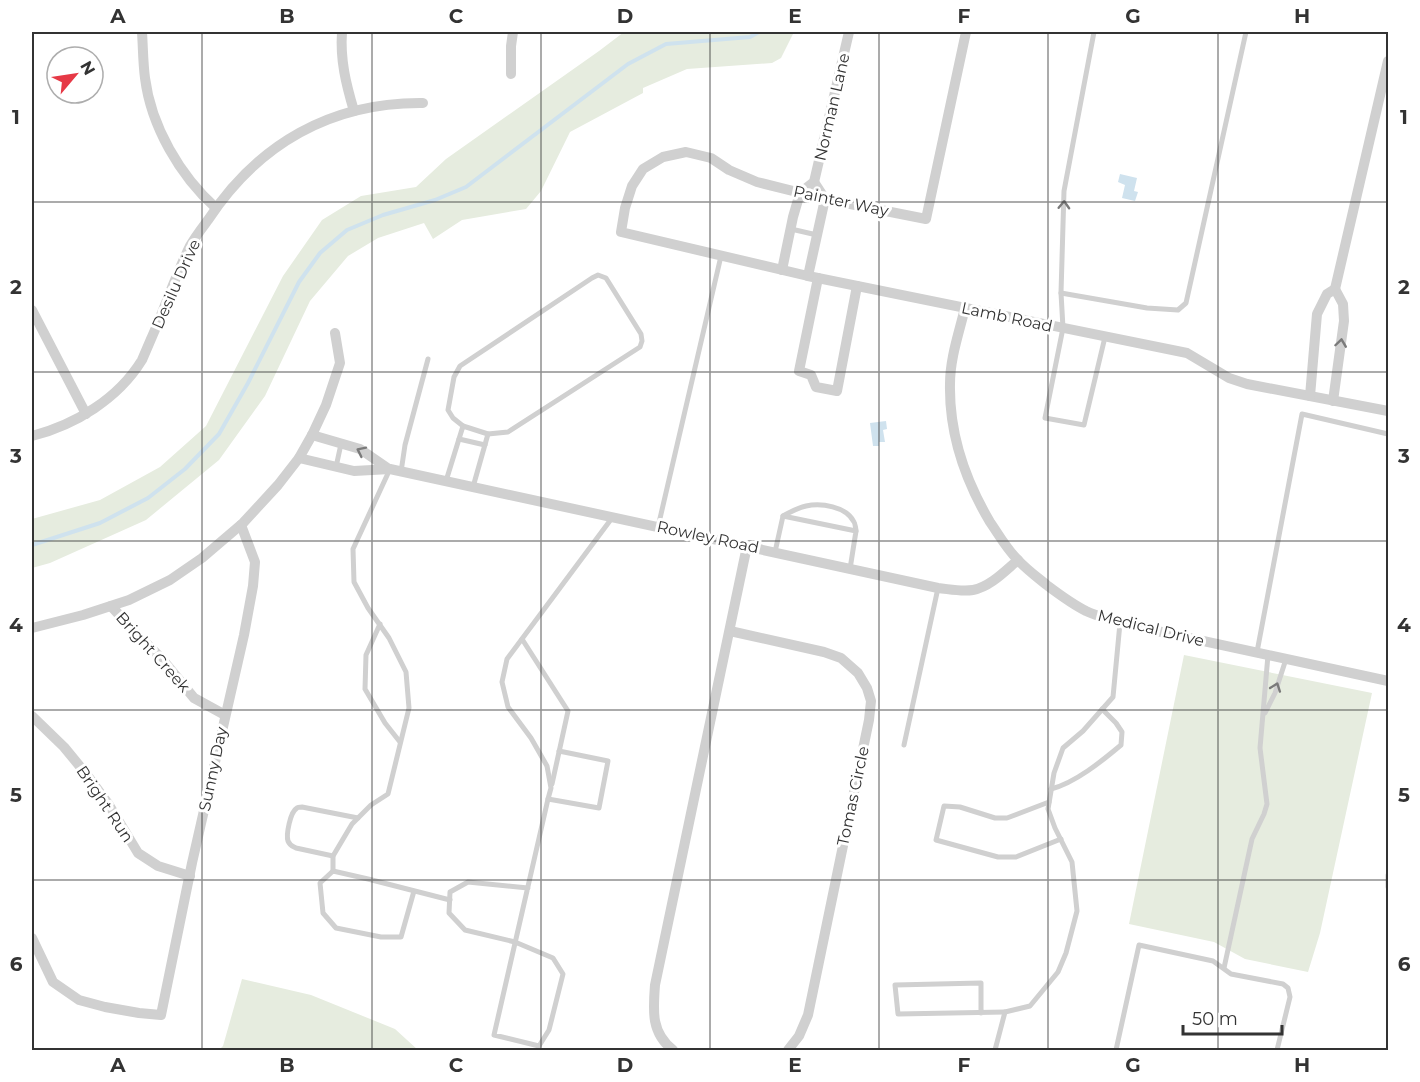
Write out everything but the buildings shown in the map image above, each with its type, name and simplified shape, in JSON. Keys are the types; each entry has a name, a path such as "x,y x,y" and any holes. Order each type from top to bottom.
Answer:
{"street":[{"path":"141,32 145,79 159,126 170,149 187,175 216,208"},
{"path":"342,32 343,66 354,111"},
{"path":"511,74 513,32"},
{"name":"Norman Lane","path":"800,193 814,182 849,32"},
{"name":"Painter Way","path":"621,232 632,186 643,169 663,157 686,152 711,158 729,170 757,182 825,199 926,219 966,32"},
{"path":"1333,401 1344,321 1343,304 1335,289 1389,61"},
{"name":"Desilu Drive","path":"32,436 86,414 118,389 131,375 142,359 191,244 222,199 266,154 294,135 332,117 390,104 423,103"},
{"name":"Norman Lane","path":"814,182 825,199"},
{"path":"782,270 800,193"},
{"path":"825,199 817,235 800,371 811,375 816,387 837,391 857,286"},
{"name":"Lamb Road","path":"621,232 813,277 1187,353 1229,378 1247,384 1389,411"},
{"path":"1310,396 1317,314 1327,294 1335,289"},
{"name":"Medical Drive","path":"965,308 953,355 950,382 954,433 960,458 980,505 1004,543 1018,560 1061,596 1086,611 1120,623 1389,681"},
{"path":"32,310 86,414"},
{"path":"32,628 129,600 170,580 202,558 241,525 278,485 299,458 312,435 326,405 340,363 335,333"},
{"name":"Rowley Road","path":"312,435 360,449 395,470"},
{"name":"Rowley Road","path":"299,458 354,471 395,470 938,588 974,590 988,583 1018,560"},
{"name":"Sunny Day","path":"32,938 53,982 80,1000 105,1007 161,1015 253,586 255,562 241,525"},
{"path":"673,1050 658,1034 653,1011 655,985 747,546"},
{"name":"Bright Creek","path":"111,606 162,659 194,698 225,715"},
{"name":"Tomas Circle","path":"730,631 824,652 841,658 858,673 867,688 870,701 869,720 808,1015 799,1036 788,1050"},
{"name":"Bright Run","path":"32,716 64,747 87,775 109,805 138,853 158,866 190,876"}],"lane":[{"path":"1094,32 1064,191 1061,293 1063,328 1045,418 1084,425 1105,337"},
{"path":"1061,293 1157,309 1178,310 1186,303 1245,32"},
{"path":"791,229 817,235"},
{"path":"658,527 721,256"},
{"path":"598,275 606,278 641,334 640,346 508,432 488,434 463,426 453,418 448,410 454,377 460,366 592,278 598,275"},
{"path":"414,891 401,937 381,937 336,928 324,913 320,883 333,871 333,856 352,824 370,805 388,794 409,708 405,672 389,638 368,608 354,582 353,549 395,470 405,445 428,359"},
{"path":"1257,653 1302,414 1389,434"},
{"path":"446,481 463,426"},
{"path":"473,487 488,434"},
{"path":"459,439 485,445"},
{"path":"336,467 341,444"},
{"path":"775,552 783,516 807,505 838,508 847,513 854,522 856,531 850,569"},
{"path":"783,516 856,531"},
{"path":"551,788 547,766 531,738 508,707 502,682 507,659 613,517"},
{"path":"904,745 938,588"},
{"path":"981,1013 981,983 895,985 898,1014 981,1013 1005,1012 1030,1006 1058,972 1077,911 1072,862 1048,809 1051,789 1063,748 1113,697 1120,623"},
{"path":"380,624 366,655 365,689 385,723 400,742"},
{"path":"522,639 568,711 551,788 548,799 528,888 515,942 494,1035 538,1046 549,1030 563,974 553,958 515,942 465,930 449,913 450,892 468,882 528,888"},
{"path":"1224,968 1252,839 1267,804 1260,748 1268,655"},
{"path":"1264,715 1275,693 1286,659"},
{"path":"1051,789 1075,778 1106,758 1121,745 1122,732 1102,709"},
{"path":"548,799 598,808 601,799 608,761 559,751"},
{"path":"1049,802 1007,818 995,818 960,807 944,806 936,840 998,857 1016,857 1061,839"},
{"path":"333,856 291,845 287,834 292,813 302,807 358,818"},
{"path":"333,871 450,900"},
{"path":"1389,875 1389,887"},
{"path":"1116,1050 1139,945 1213,961 1231,974 1283,984 1288,988 1290,997 1276,1050"},
{"path":"995,1050 1005,1012"}],"shaded area":[{"path":"624,32 794,32 781,58 772,63 687,69 643,88 643,93 570,132 541,191 526,209 462,220 433,239 424,223 378,238 348,256 310,301 265,396 219,460 146,520 50,563 32,568 32,519 100,500 160,467 206,426 283,276 322,220 361,196 416,187 446,159"},
{"path":"1184,655 1372,693 1320,933 1308,972 1245,959 1214,942 1129,924"},
{"path":"242,979 311,995 395,1029 418,1050 219,1050 223,1046"}],"water":[{"path":"1120,174 1137,178 1134,191 1138,192 1135,201 1122,198 1125,185 1118,182"},
{"path":"886,421 887,429 883,430 885,442 879,442 879,446 873,446 870,423"}],"waterway":[{"path":"32,545 100,523 148,498 185,469 219,434 248,383 299,282 320,253 347,230 383,215 435,200 466,187 628,64 666,44 750,37 759,32"}]}
